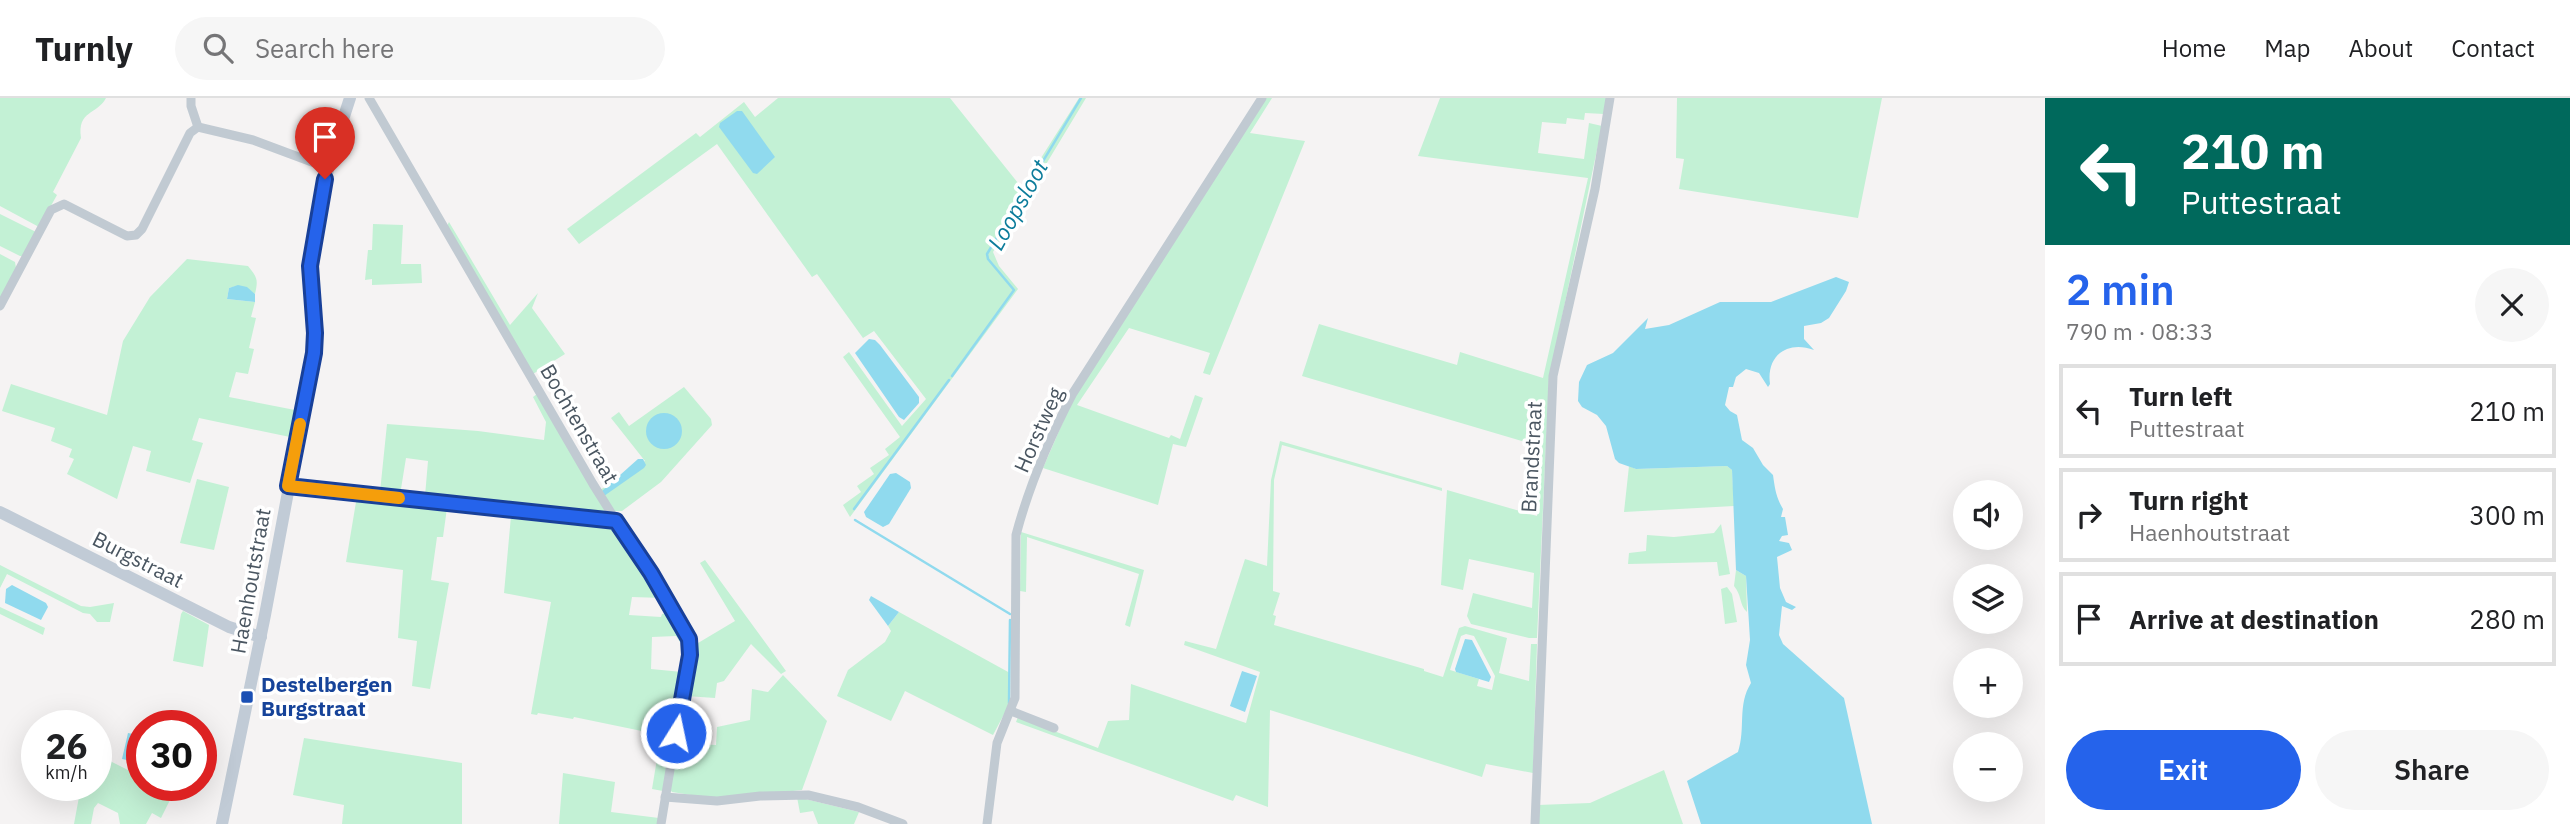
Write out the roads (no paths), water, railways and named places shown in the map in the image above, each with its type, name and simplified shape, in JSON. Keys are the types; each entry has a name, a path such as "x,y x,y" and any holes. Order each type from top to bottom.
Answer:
{"street":[{"path":"191,98 198,127"},
{"name":"Haenhoutstraat","path":"222,824 261,636 314,353 310,266 328,168 350,98"},
{"name":"Bochtenstraat","path":"369,98 616,521 651,573 689,639 690,655 661,824"},
{"name":"Horstweg","path":"987,824 997,743 1015,698 1017,535 1021,518 1057,424 1073,393 1262,98"},
{"name":"Brandstraat","path":"1535,824 1553,376 1595,189 1610,98"},
{"path":"198,127 253,140 328,168"},
{"path":"0,306 51,210 56,206 64,204 127,236 135,235 142,229 190,133 198,127"},
{"path":"288,486 616,521"},
{"name":"Burgstraat","path":"0,512 229,627 261,636"},
{"path":"1011,711 1054,728"},
{"path":"665,797 717,802 760,796 808,795 858,807 904,824"}],"water":[{"path":"737,111 742,111 775,157 757,174 753,173 719,127 720,123"},
{"path":"1836,277 1849,282 1829,318 1821,323 1804,326 1804,339 1814,350 1796,347 1781,352 1772,365 1768,387 1759,373 1746,369 1736,377 1733,387 1729,387 1725,405 1737,415 1742,440 1753,448 1773,475 1776,493 1783,509 1781,517 1785,517 1788,535 1782,536 1779,541 1789,543 1792,550 1777,557 1780,588 1786,602 1796,607 1792,610 1782,606 1779,635 1783,644 1844,698 1872,824 1701,824 1687,781 1738,752 1744,700 1751,683 1746,665 1750,640 1746,576 1736,570 1732,470 1727,466 1636,469 1619,463 1615,459 1606,426 1597,415 1582,407 1578,401 1579,382 1587,365 1613,353 1648,318 1645,329 1669,325 1720,302 1771,302"},
{"path":"238,285 247,287 255,294 255,302 227,299 229,288"},
{"path":"869,339 880,345 919,397 919,403 904,420 899,417 855,353"},
{"path":"664,413 677,418 682,431 677,444 664,449 651,444 646,431 651,418"},
{"path":"638,459 643,459 646,465 644,468 604,496 601,492"},
{"path":"896,473 910,482 911,488 889,524 883,527 866,517 864,512 890,474"},
{"path":"12,585 46,603 48,607 41,620 5,603 6,589"},
{"path":"871,596 899,612 888,626 869,600"},
{"path":"1465,639 1472,640 1491,677 1489,682 1456,672"},
{"path":"1242,671 1257,676 1245,712 1230,706"},
{"path":"126,742 126,760 122,759"}],"waterway":[{"name":"Loopsloot","path":"952,376 1014,290 988,259 987,254 1081,98"},
{"name":"Loopsloot","path":"854,509 949,380"},
{"name":"Loopsloot","path":"855,520 1010,614"},
{"name":"Loopsloot","path":"1009,703 1010,620"}],"place":[{"name":"Destelbergen Burgstraat","path":"247,697"}]}
